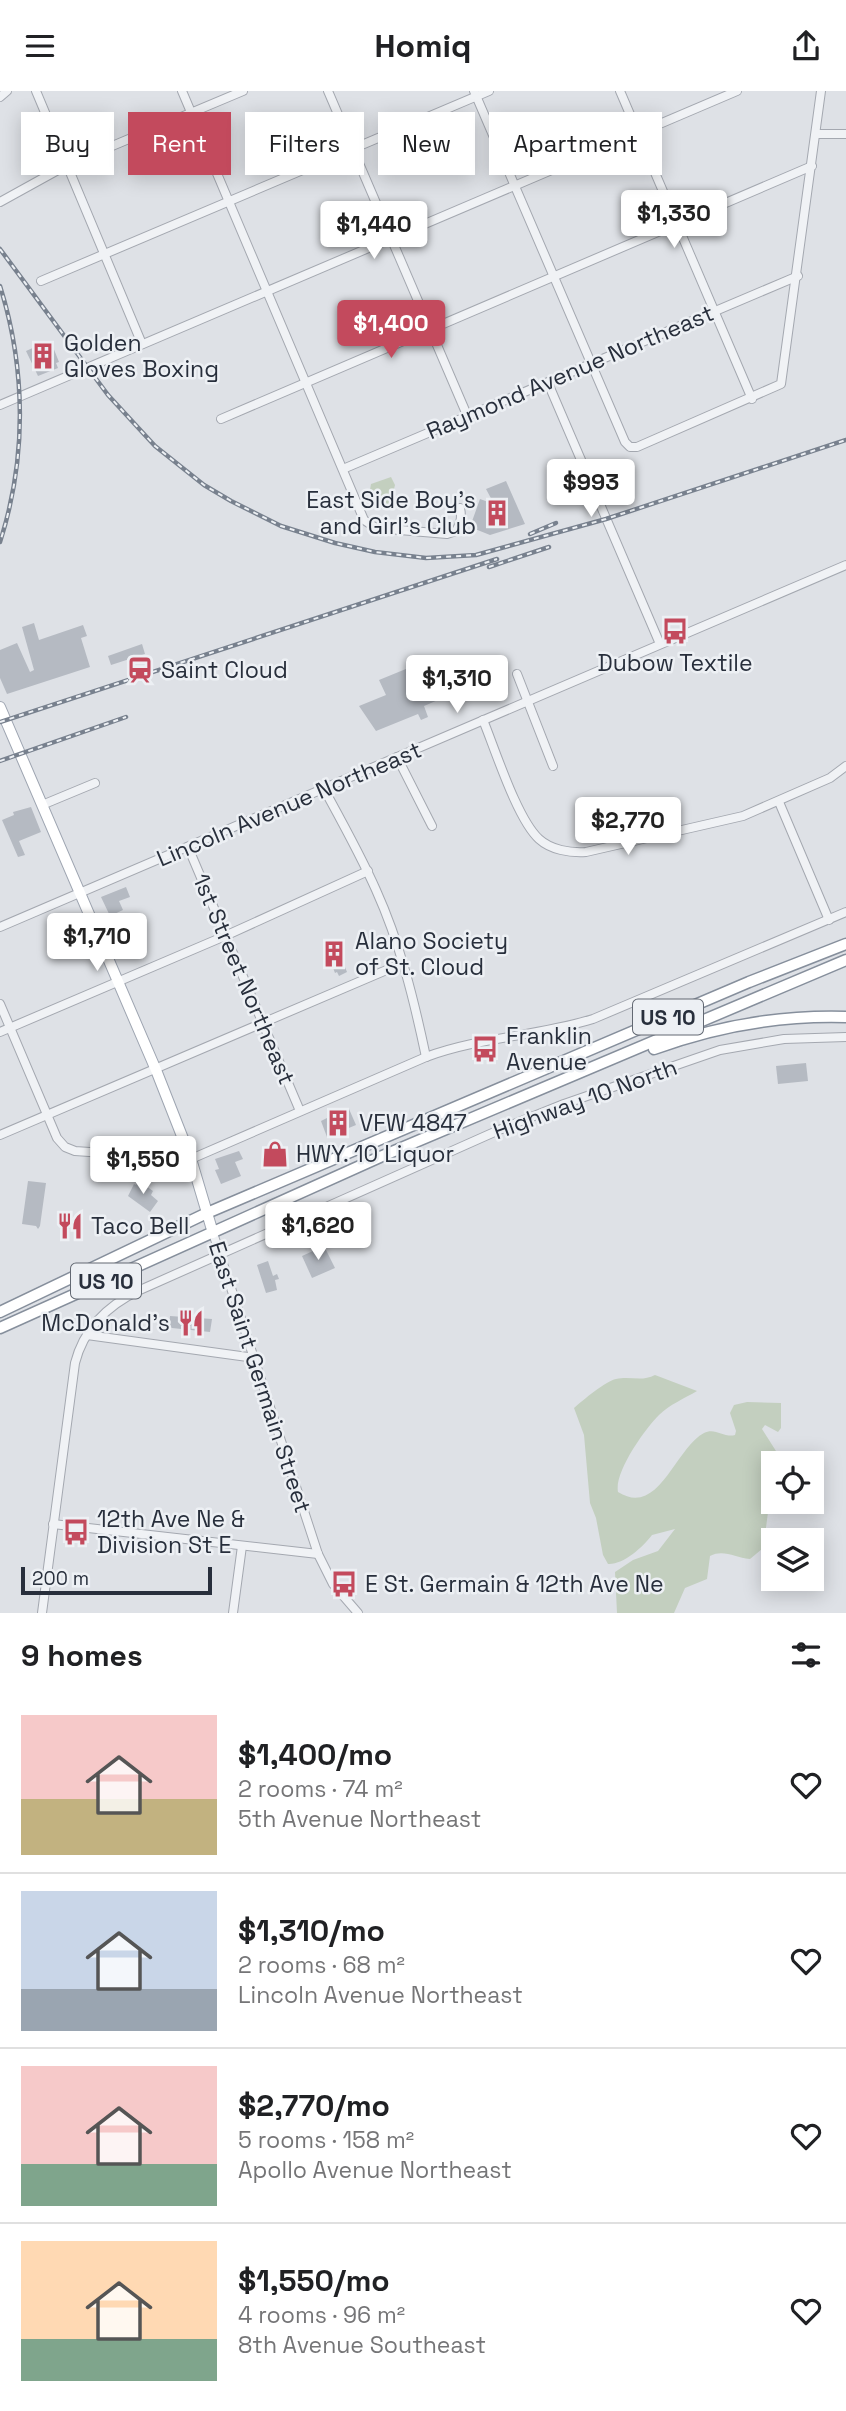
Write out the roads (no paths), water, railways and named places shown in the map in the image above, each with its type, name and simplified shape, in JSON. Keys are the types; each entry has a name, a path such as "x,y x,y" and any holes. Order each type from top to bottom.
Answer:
{"highway":[{"name":"US 10","path":"0,1312 207,1213 492,1094 846,941"},
{"name":"US 10","path":"0,1328 380,1157 559,1083 780,985 846,960"},
{"path":"559,1083 668,1044 731,1027 794,1017 846,1017"}],"main road":[{"name":"East Saint Germain Street","path":"0,706 156,1070 191,1159 213,1233"}],"street":[{"path":"0,96 7,91"},
{"path":"36,91 45,112"},
{"path":"182,91 191,112"},
{"path":"193,112 243,91"},
{"path":"328,91 337,112"},
{"path":"364,143 475,94 489,91"},
{"path":"620,91 630,112"},
{"path":"662,123 737,91"},
{"path":"475,94 625,442 630,447 637,447 752,399 781,384 798,277 821,91"},
{"path":"817,134 846,134"},
{"path":"221,419 812,166"},
{"path":"364,174 467,415"},
{"path":"0,202 49,175"},
{"path":"71,175 142,344"},
{"path":"218,175 364,520 376,528 447,534 456,531 460,525 460,507"},
{"path":"41,281 290,175"},
{"path":"0,405 541,175"},
{"path":"657,175 752,399"},
{"name":"Raymond Avenue Northeast","path":"343,469 798,277"},
{"path":"548,383 660,644"},
{"name":"Lincoln Avenue Northeast","path":"0,927 846,565"},
{"path":"517,674 553,766"},
{"path":"483,720 531,830 540,840 558,849 586,852 716,825 830,778 846,766"},
{"path":"397,757 432,826"},
{"path":"42,805 95,783"},
{"path":"324,789 368,871 387,917 403,963 426,1057"},
{"path":"779,801 829,920"},
{"name":"1st Street Northeast","path":"188,848 300,1111"},
{"path":"0,1032 225,936 368,871"},
{"path":"0,1004 57,1138 65,1147 83,1152 191,1159 426,1057 454,1048 558,1030 593,1019 846,912"},
{"path":"0,1135 403,963"},
{"name":"Highway 10 North","path":"87,1335 101,1316 130,1294 499,1130 669,1067 742,1045 797,1038 846,1037"},
{"name":"East Saint Germain Street","path":"213,1233 318,1555 333,1584 358,1613"},
{"path":"42,1613 75,1363 87,1335 255,1358"},
{"path":"53,1524 318,1555"},
{"path":"233,1613 242,1546"}],"railway":[{"path":"0,249 108,395 155,446 204,485 231,501 281,526 335,543 375,552 426,558 476,555 606,519 846,440"},
{"path":"0,286 15,349 20,414 15,478 0,542"},
{"path":"530,534 556,523"},
{"path":"489,567 549,547"},
{"path":"0,722 497,559"},
{"path":"0,761 126,717"}],"place":[{"name":"Golden Gloves Boxing","path":"43,356"},
{"name":"East Side Boy's and Girl's Club","path":"497,513"},
{"name":"Dubow Textile","path":"675,631"},
{"name":"Saint Cloud","path":"140,670"},
{"name":"Alano Society of St. Cloud","path":"334,954"},
{"name":"Franklin Avenue","path":"485,1049"},
{"name":"VFW 4847","path":"338,1123"},
{"name":"HWY. 10 Liquor","path":"275,1154"},
{"name":"Taco Bell","path":"70,1226"},
{"name":"McDonald's","path":"191,1323"},
{"name":"12th Ave Ne & Division St E","path":"76,1532"},
{"name":"E St. Germain & 12th Ave Ne","path":"344,1584"}]}
